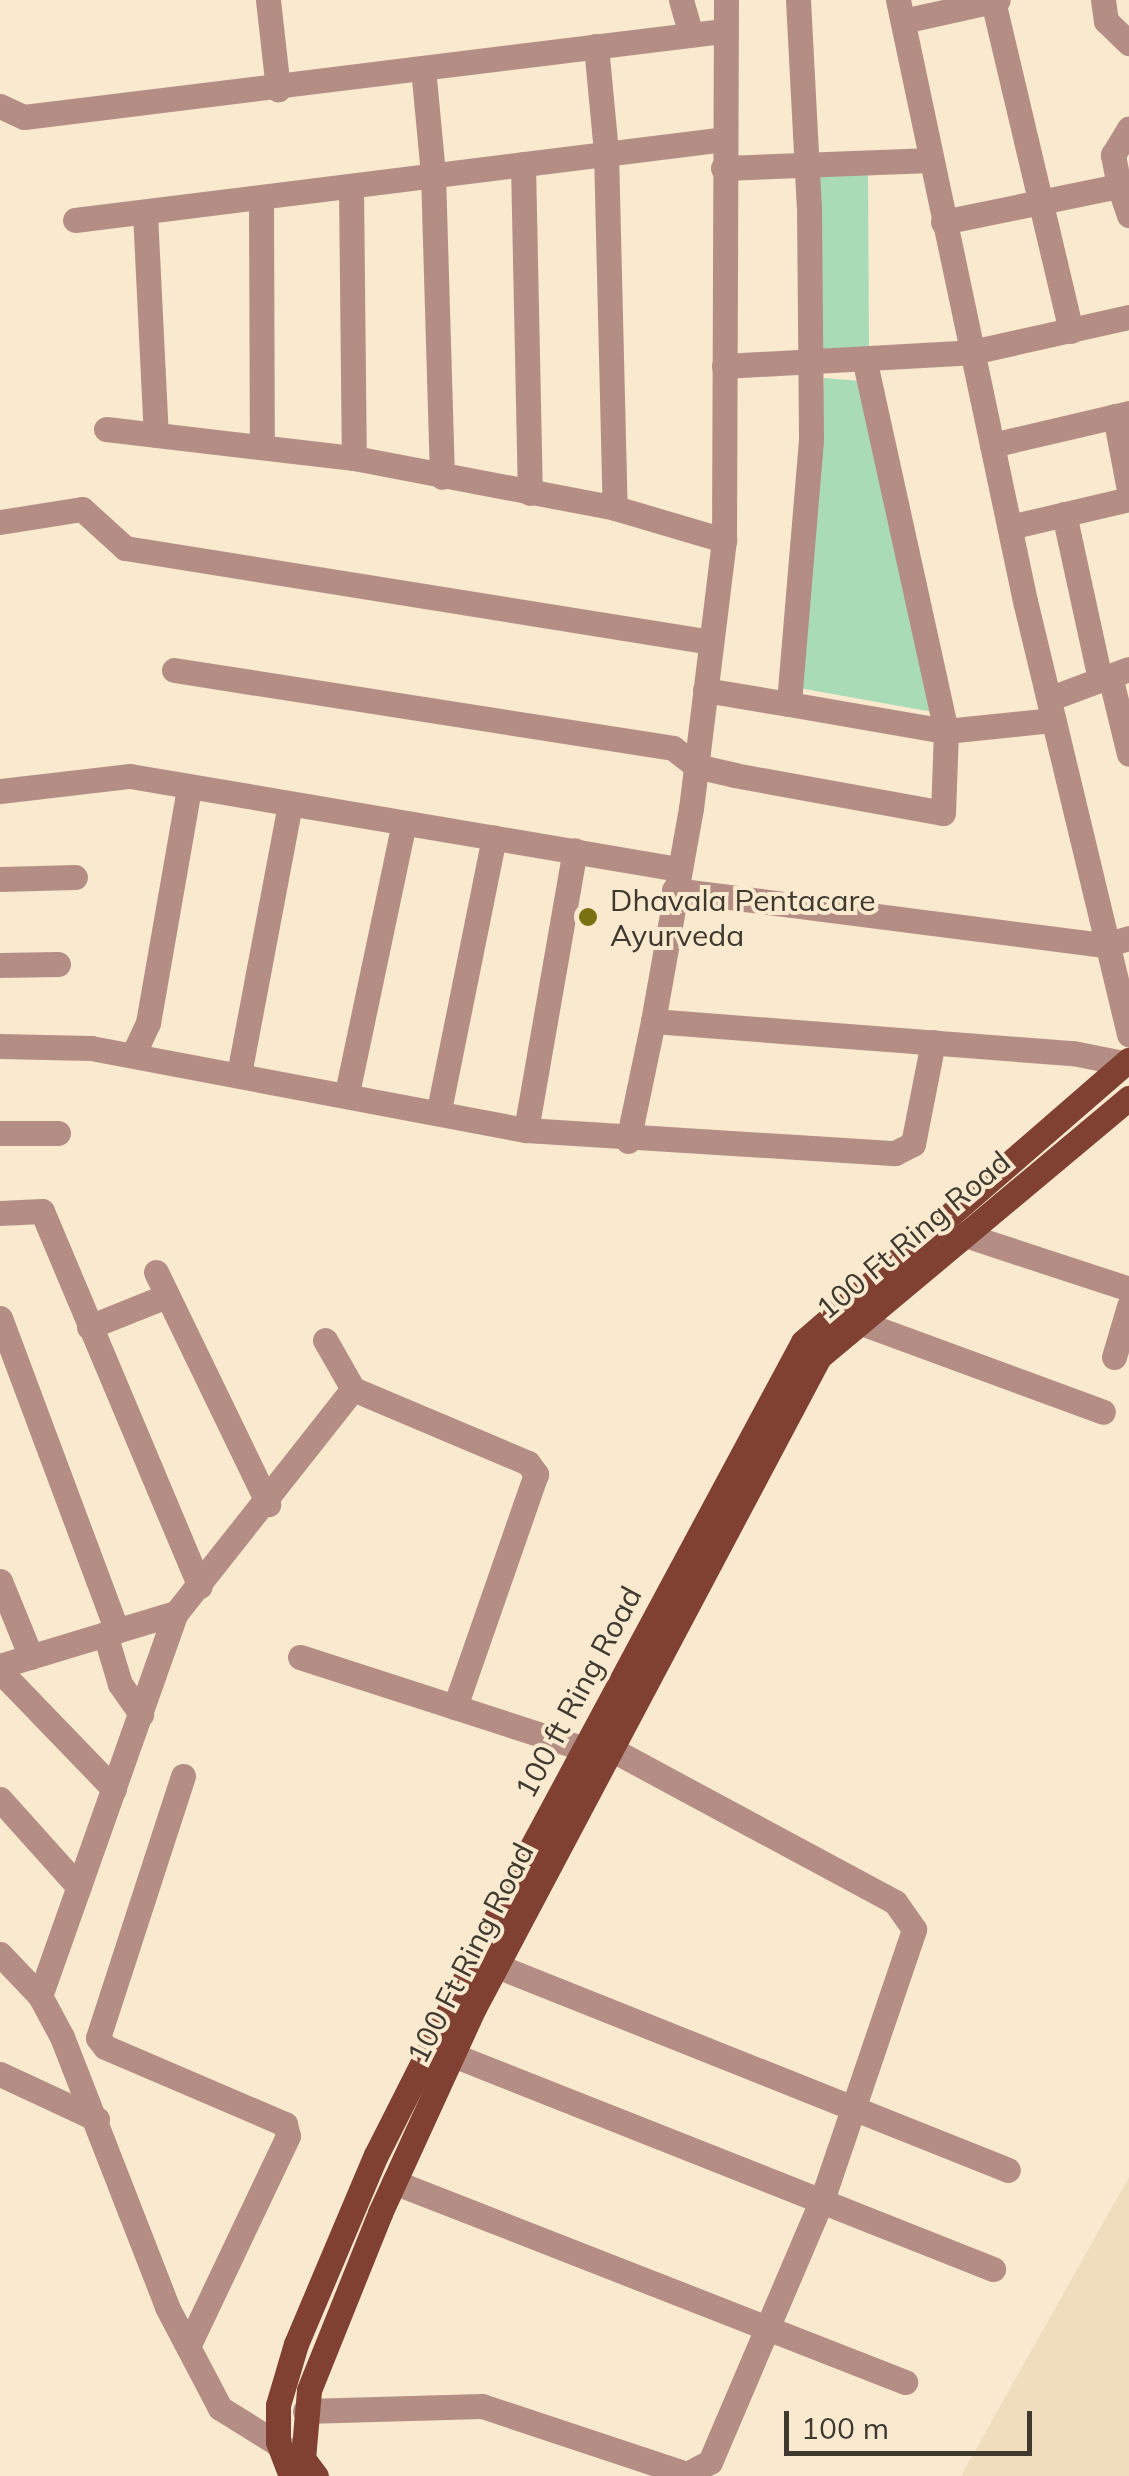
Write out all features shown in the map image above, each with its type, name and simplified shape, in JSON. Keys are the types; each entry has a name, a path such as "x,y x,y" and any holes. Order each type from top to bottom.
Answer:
{"main road":[{"name":"100 ft Ring Road","path":"303,2470 280,2446 278,2405 296,2344 376,2155 584,1749 803,1342 1126,1062"},
{"name":"100 Ft Ring Road","path":"303,2470 305,2411 394,2182 497,1966 819,1357 856,1321 1129,1098"}],"street":[{"path":"268,0 278,89"},
{"path":"681,0 691,34"},
{"path":"628,1141 654,1021 696,766 724,540 722,31 726,0"},
{"path":"789,704 811,440 807,165 798,0"},
{"path":"1071,331 1037,203 996,1 901,11 943,222 1052,709 1117,941 1129,1035"},
{"path":"1113,13 1129,42"},
{"path":"0,106 24,117 278,89 722,31"},
{"path":"596,46 606,152 615,508"},
{"path":"423,68 433,174 442,477"},
{"path":"1129,128 1113,155 1129,215"},
{"path":"75,220 724,139"},
{"path":"723,168 930,160"},
{"path":"524,164 530,493"},
{"path":"943,222 1119,186"},
{"path":"351,187 354,458"},
{"path":"261,198 262,448"},
{"path":"145,212 156,435"},
{"path":"724,366 865,362 972,352 1129,317"},
{"path":"174,670 673,748 696,766 943,813 946,730 865,362"},
{"path":"992,445 1122,415 1128,478"},
{"path":"106,429 354,458 615,508 724,540"},
{"path":"1010,527 1129,499"},
{"path":"0,522 82,508 124,548 712,642"},
{"path":"1064,514 1113,674 1129,754"},
{"path":"706,690 946,730 1052,709 1113,674"},
{"path":"0,792 130,776 575,850 676,879 1117,941"},
{"path":"133,1056 148,1023 189,787"},
{"path":"240,1074 290,804"},
{"path":"348,1092 404,823"},
{"path":"439,1110 494,837"},
{"path":"526,1130 575,850"},
{"path":"0,880 75,877"},
{"path":"0,965 58,964"},
{"path":"654,1021 932,1042 1126,1062"},
{"path":"0,1046 72,1046 348,1092 526,1130 628,1141 902,1152 913,1144 932,1042"},
{"path":"0,1133 58,1133"},
{"path":"0,1212 42,1211 88,1328 200,1586"},
{"path":"962,1234 1129,1289"},
{"path":"88,1328 160,1284 268,1504"},
{"path":"1114,1358 1129,1306"},
{"path":"0,1318 111,1633 120,1684 140,1714"},
{"path":"856,1321 1103,1412"},
{"path":"324,1340 353,1389 528,1463 536,1474 454,1707"},
{"path":"40,1996 176,1613 268,1504 353,1389"},
{"path":"0,1580 31,1656"},
{"path":"114,1789 0,1668 176,1613"},
{"path":"300,1657 584,1749"},
{"path":"305,2411 482,2406 698,2473 710,2462 823,2196 914,1937 908,1913 613,1750"},
{"path":"183,1776 98,2038 105,2047 284,2124 288,2136 188,2347"},
{"path":"0,1799 79,1887"},
{"path":"0,1954 40,1996 97,2118 188,2347 220,2408 280,2446"},
{"path":"497,1966 1008,2170"},
{"path":"453,2055 823,2196 992,2269"},
{"path":"0,2074 97,2118"},
{"path":"394,2182 906,2382"}],"shaded area":[{"path":"1129,2177 1129,2476 961,2476"}],"green space":[{"path":"868,172 869,352 818,352 817,173"},
{"path":"824,378 860,381 933,712 799,688"}],"place":[{"name":"Dhavala Pentacare Ayurveda","path":"588,917"}]}
